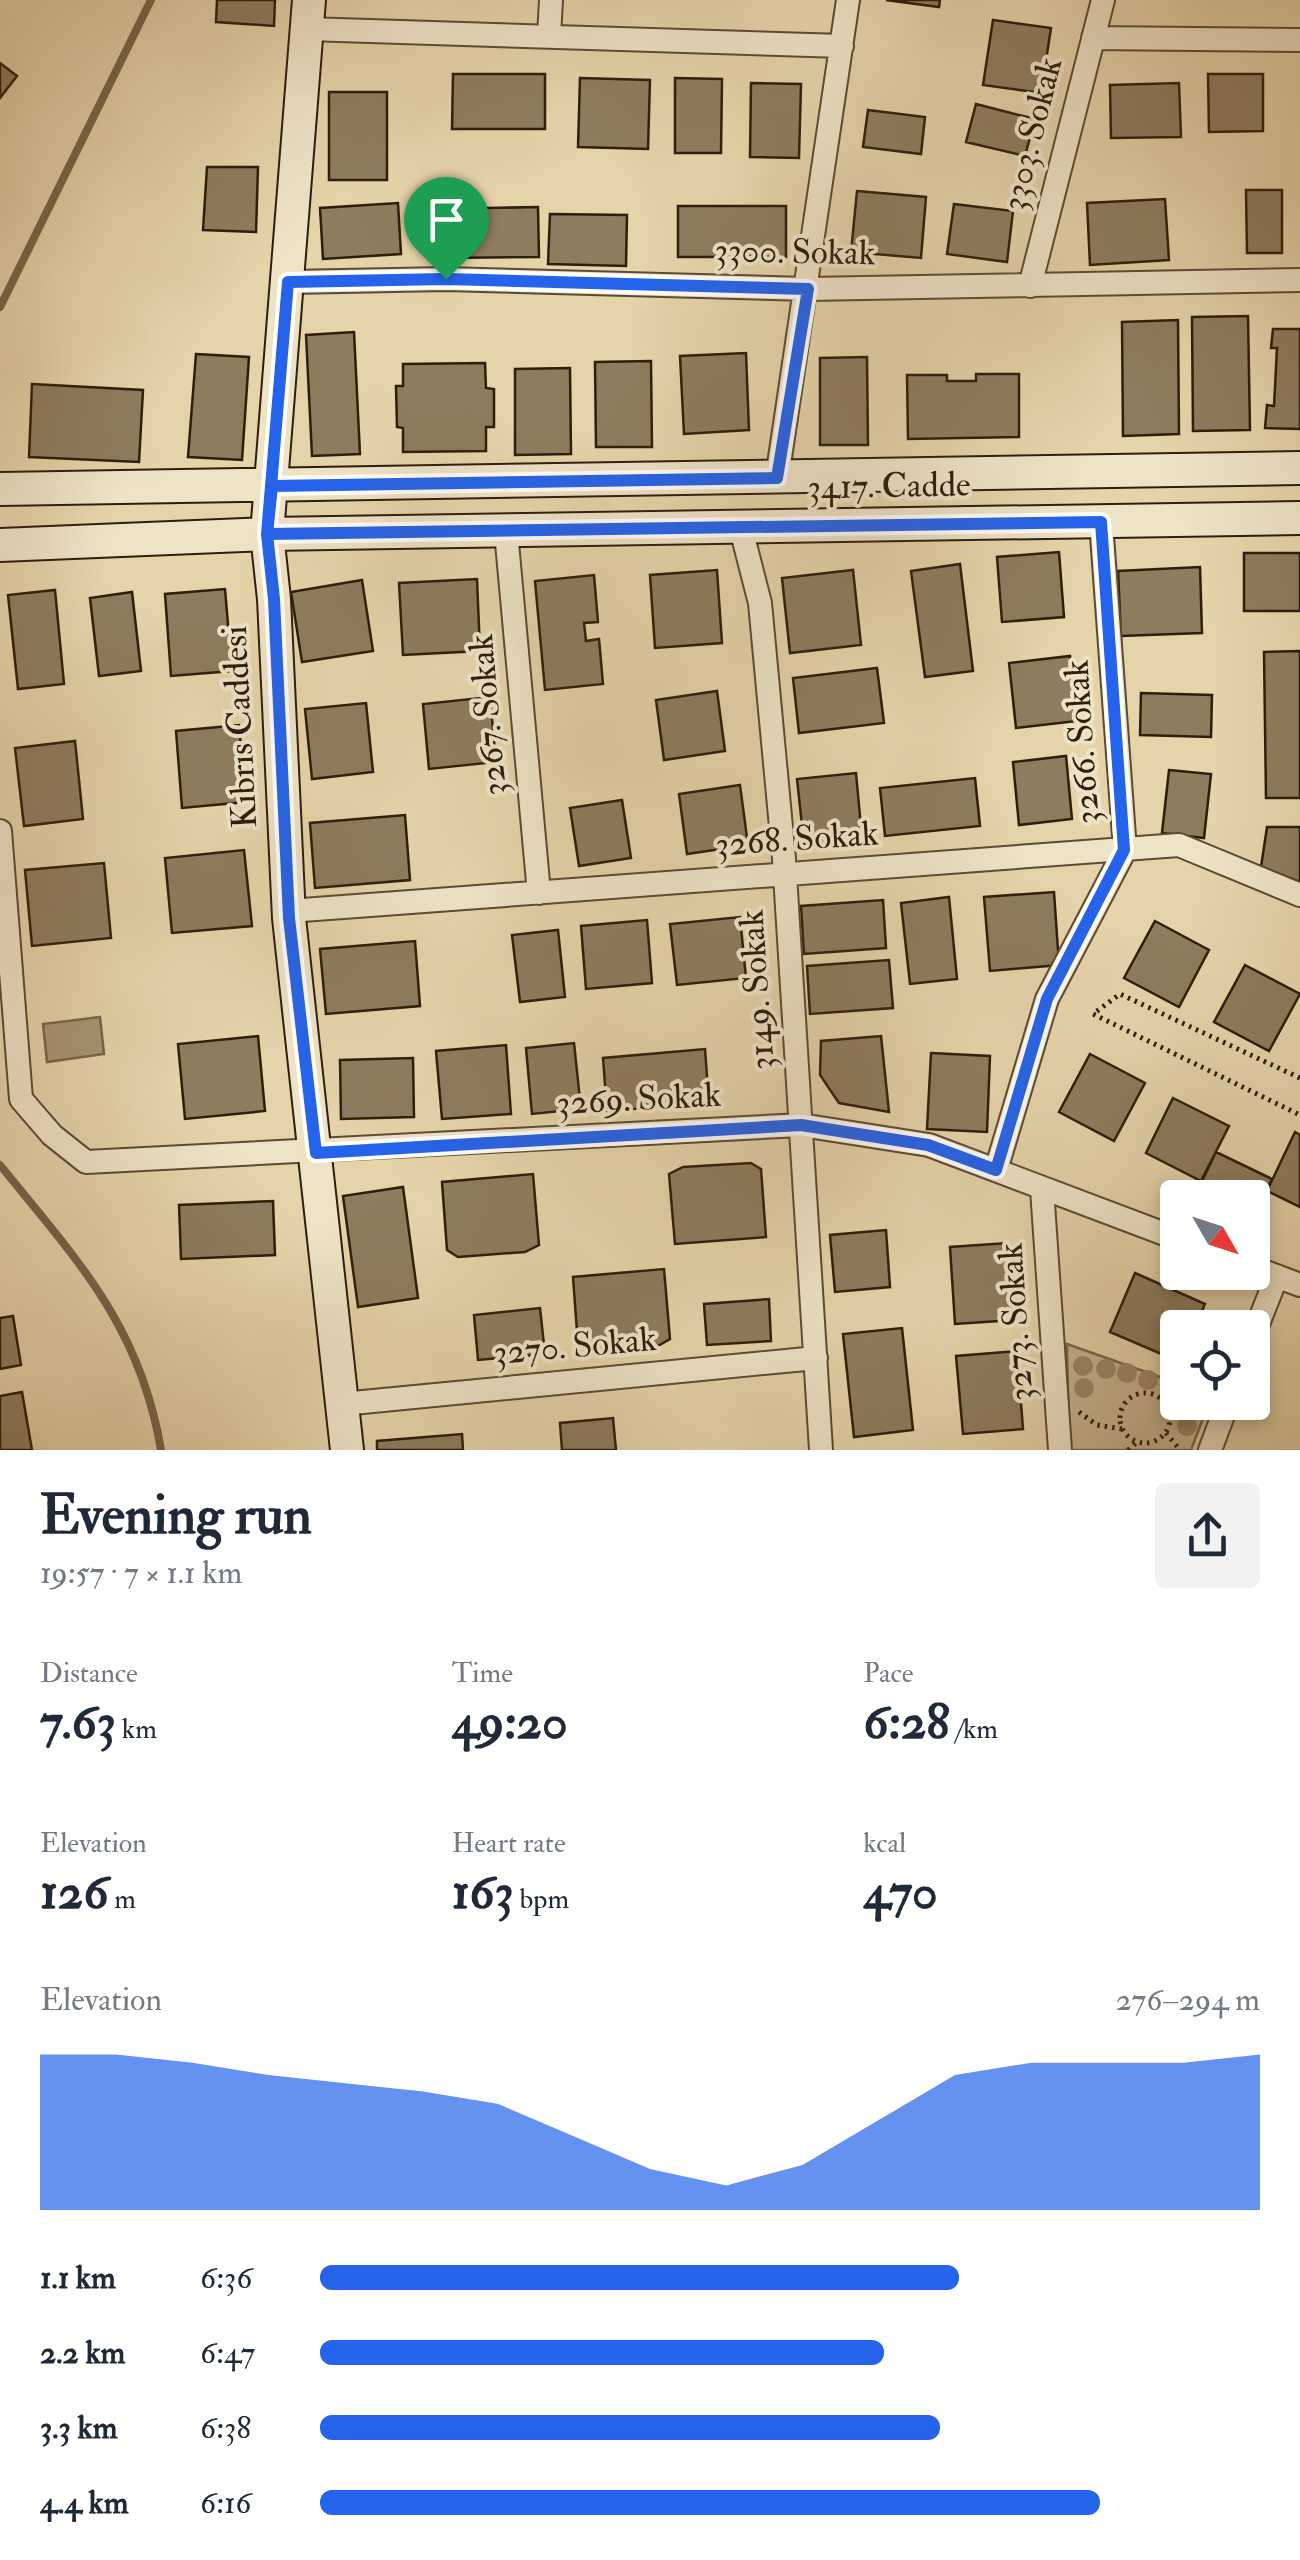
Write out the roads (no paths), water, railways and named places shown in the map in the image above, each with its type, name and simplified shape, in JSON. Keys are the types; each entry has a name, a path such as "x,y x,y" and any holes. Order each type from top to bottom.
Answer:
{"street":[{"path":"549,36 551,0"},
{"path":"777,478 848,0"},
{"name":"3303. Sokak","path":"1030,286 1103,0"},
{"path":"308,14 549,36 842,46"},
{"name":"Kıbrıs Caddesi","path":"308,14 267,534 274,599 289,911 347,1450"},
{"path":"1093,38 1300,40"},
{"name":"3300. Sokak","path":"288,282 446,279 808,289 1300,280"},
{"name":"3417. Cadde","path":"0,489 1300,468"},
{"name":"3417. Cadde","path":"0,545 267,534 1300,518"},
{"name":"3266. Sokak","path":"996,1170 1047,999 1124,850 1101,522"},
{"name":"3149. Sokak","path":"741,529 760,602 785,874 822,1450"},
{"name":"3267. Sokak","path":"506,532 539,893"},
{"name":"3269. Sokak","path":"0,831 21,1099 52,1134 86,1162 801,1125 928,1145 1160,1232"},
{"name":"3268. Sokak","path":"289,911 1179,845 1300,895"},
{"name":"3273. Sokak","path":"1042,1189 1060,1450"},
{"path":"1270,1273 1300,1285"},
{"path":"1264,1310 1277,1276"},
{"name":"3270. Sokak","path":"342,1404 816,1358"},
{"path":"1210,1450 1221,1420"}],"waterway":[{"path":"0,307 151,0"},
{"path":"0,1165 79,1264 121,1330 138,1366 161,1450"}]}
